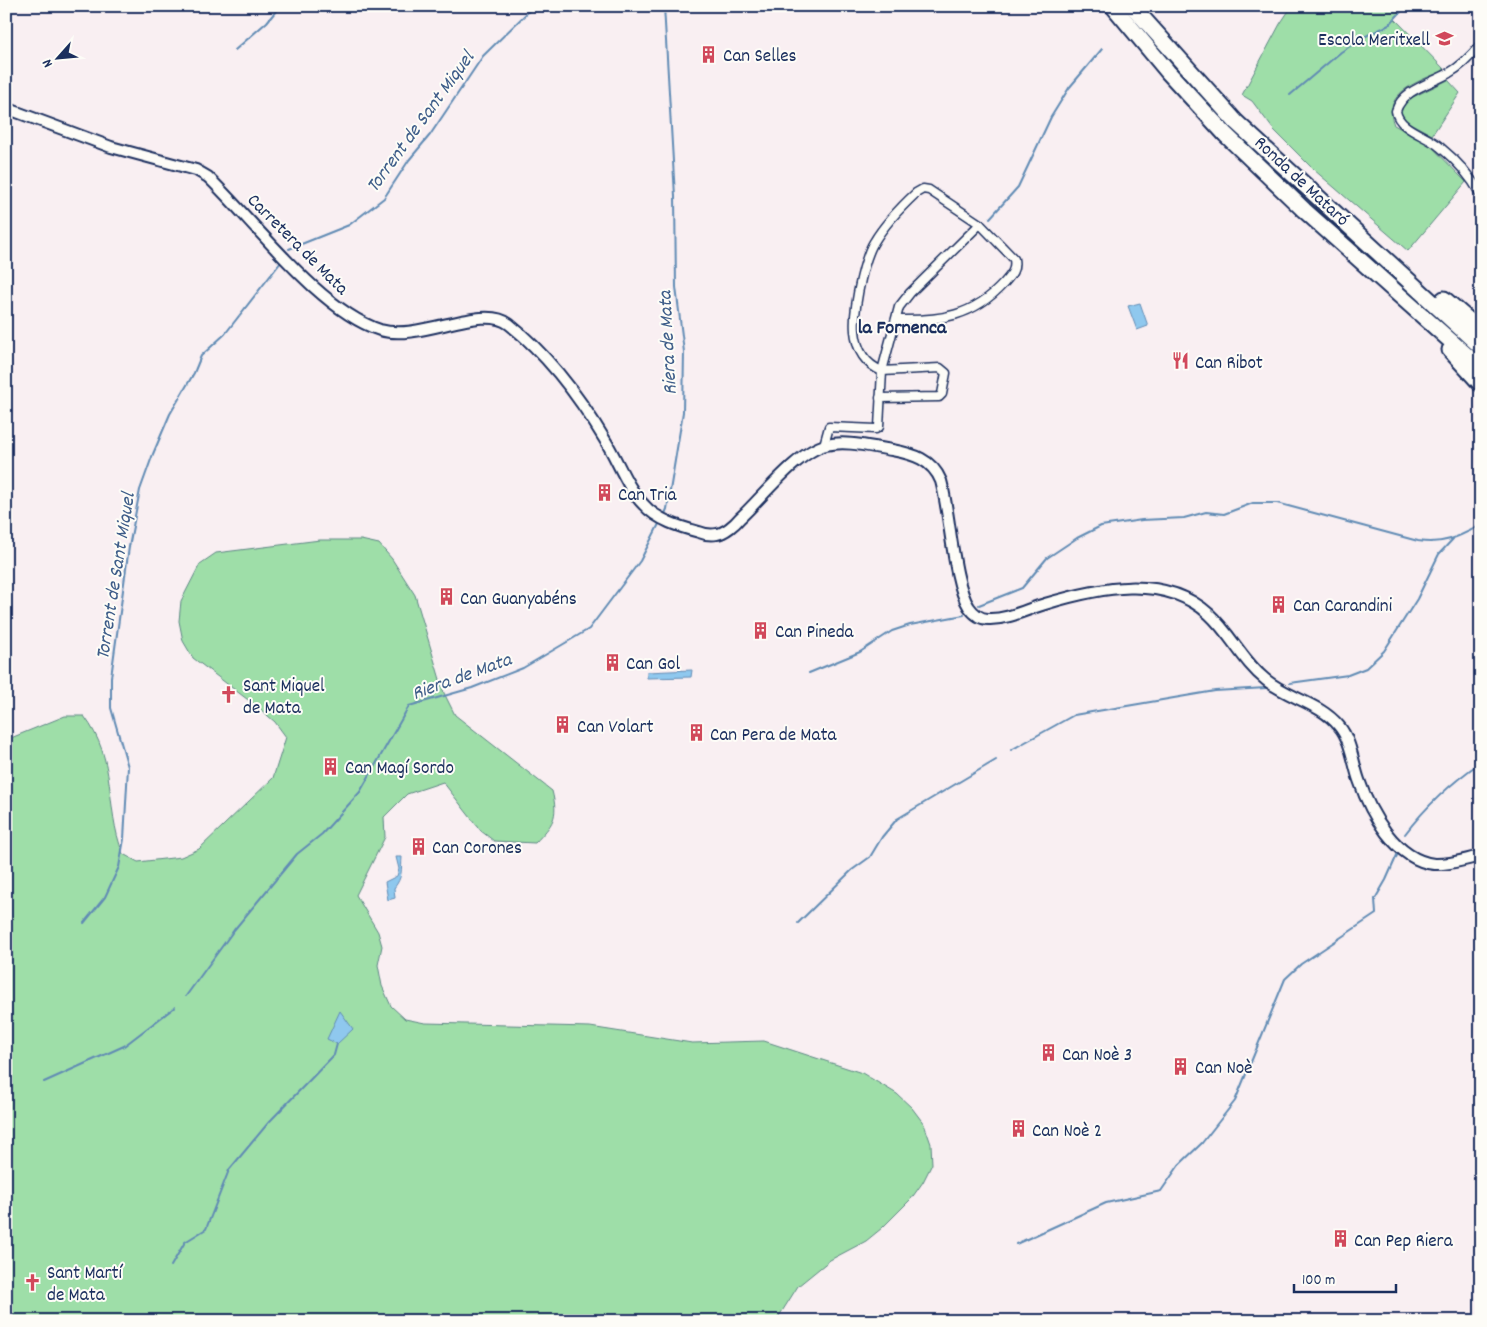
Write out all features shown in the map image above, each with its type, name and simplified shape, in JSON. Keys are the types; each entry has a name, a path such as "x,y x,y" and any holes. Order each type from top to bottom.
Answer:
{"highway":[{"name":"Ronda de Mataró","path":"1113,6 1168,72 1226,135 1304,210 1481,368"},
{"name":"Ronda de Mataró","path":"1132,6 1236,122 1317,199 1481,347"},
{"path":"1143,6 1168,48"},
{"path":"1317,199 1364,232 1481,331"},
{"path":"1417,311 1481,384"}],"street":[{"path":"1480,190 1440,146 1403,124 1396,111 1406,95 1451,73 1468,59 1481,44"},
{"name":"Carretera de Mata","path":"6,108 111,147 196,170 208,177 307,280 338,307 380,330 408,333 486,316 501,318 542,355 566,382 606,440 637,497 654,514 673,524 701,533 718,534 734,524 780,478 811,451 824,445"},
{"path":"880,398 939,397 942,394 946,373 940,368 882,371 874,368 861,354 855,332 855,314 859,289 874,242 908,200 923,190 950,202 980,224 1014,259 1014,271 994,293 968,310 939,320 897,320"},
{"path":"980,224 904,300 882,371 879,427 876,429 829,428 824,445 856,445 904,453 923,459 933,467 938,474 944,491 964,596 969,606 978,616 989,619 1001,618 1062,600 1135,587 1156,588 1181,596 1210,615 1264,678 1279,689 1323,712 1340,727 1348,742 1369,804 1381,825 1407,853 1416,859 1435,864 1481,856"}],"green space":[{"path":"1292,6 1406,6 1395,19 1445,70 1415,83 1398,96 1393,104 1391,114 1394,125 1429,144 1466,182 1408,251 1313,169 1273,129 1252,101 1242,95 1280,24"},
{"path":"1448,80 1460,93 1432,135 1403,119 1400,112 1402,104"},
{"path":"320,540 361,540 379,544 392,559 415,595 444,693 455,715 552,791 554,800 553,820 535,843 494,841 481,831 443,782 407,794 384,817 385,837 356,895 378,932 382,946 378,965 382,986 391,1006 405,1019 425,1023 590,1027 692,1043 764,1041 862,1073 897,1094 912,1108 924,1124 931,1144 932,1164 923,1182 911,1199 866,1241 830,1260 798,1286 776,1321 6,1321 6,740 65,716 84,716 95,733 102,750 117,836 123,854 138,862 181,857 199,849 273,778 286,737 275,722 260,709 193,658 183,641 179,621 181,601 200,564 216,553"}],"water":[{"path":"1140,303 1148,326 1137,330 1128,306"},
{"path":"692,670 691,677 647,678 647,672"},
{"path":"396,857 402,857 401,873 394,888 395,898 388,900 385,882 397,876 399,869"},
{"path":"340,1011 353,1029 337,1044 327,1039"}],"waterway":[{"path":"235,50 267,22 280,6"},
{"name":"Torrent de Sant Miquel","path":"289,249 349,225 384,198 409,160 430,135 483,56 534,6"},
{"name":"Riera de Mata","path":"664,6 675,196 676,287 684,352 683,412 667,509 664,516"},
{"path":"1290,95 1341,52 1366,36 1389,25 1406,6"},
{"path":"990,218 1018,187 1051,117 1069,88 1102,49"},
{"name":"Torrent de Sant Miquel","path":"84,923 105,897 119,867 124,839 128,767 111,708 111,677 129,547 140,490 170,414 194,373 201,356 225,334 281,262"},
{"path":"979,605 1022,588 1047,558 1077,538 1101,526 1142,520 1184,518 1206,512 1224,514 1253,503 1277,503 1427,542 1451,539 1481,525"},
{"name":"Riera de Mata","path":"186,996 234,930 297,854 322,834 360,792 409,706 472,688 523,668 589,629 640,561 660,522"},
{"path":"1290,683 1348,675 1366,668 1384,651 1417,599 1439,554 1453,539"},
{"path":"809,673 860,652 892,631 910,625 964,615"},
{"path":"1011,750 1074,715 1215,691 1266,688"},
{"path":"798,923 852,870 870,857 882,837 897,819 996,760"},
{"path":"1405,834 1440,795 1481,762"},
{"path":"1016,1244 1106,1203 1161,1191 1179,1165 1202,1143 1235,1101 1285,979 1301,964 1376,914 1375,899 1398,853"},
{"name":"Riera de Mata","path":"44,1082 124,1046 175,1007"},
{"path":"171,1266 185,1242 206,1229 229,1170 269,1122 334,1055 337,1044"}],"place":[{"name":"Escola Meritxell","path":"1444,38"},
{"name":"Can Selles","path":"709,54"},
{"name":"Can Ribot","path":"1181,361"},
{"name":"Can Tria","path":"604,493"},
{"name":"Can Guanyabéns","path":"446,597"},
{"name":"Can Carandini","path":"1279,604"},
{"name":"Can Pineda","path":"761,630"},
{"name":"Can Gol","path":"612,662"},
{"name":"Sant Miquel de Mata","path":"229,695"},
{"name":"Can Volart","path":"563,725"},
{"name":"Can Pera de Mata","path":"696,733"},
{"name":"Can Magí Sordo","path":"331,766"},
{"name":"Can Corones","path":"418,846"},
{"name":"Can Noè 3","path":"1048,1053"},
{"name":"Can Noè","path":"1181,1066"},
{"name":"Can Noè 2","path":"1018,1129"},
{"name":"Can Pep Riera","path":"1340,1239"},
{"name":"Sant Martí de Mata","path":"33,1282"}],"district":[{"name":"la Fornenca","path":"902,326"}]}
